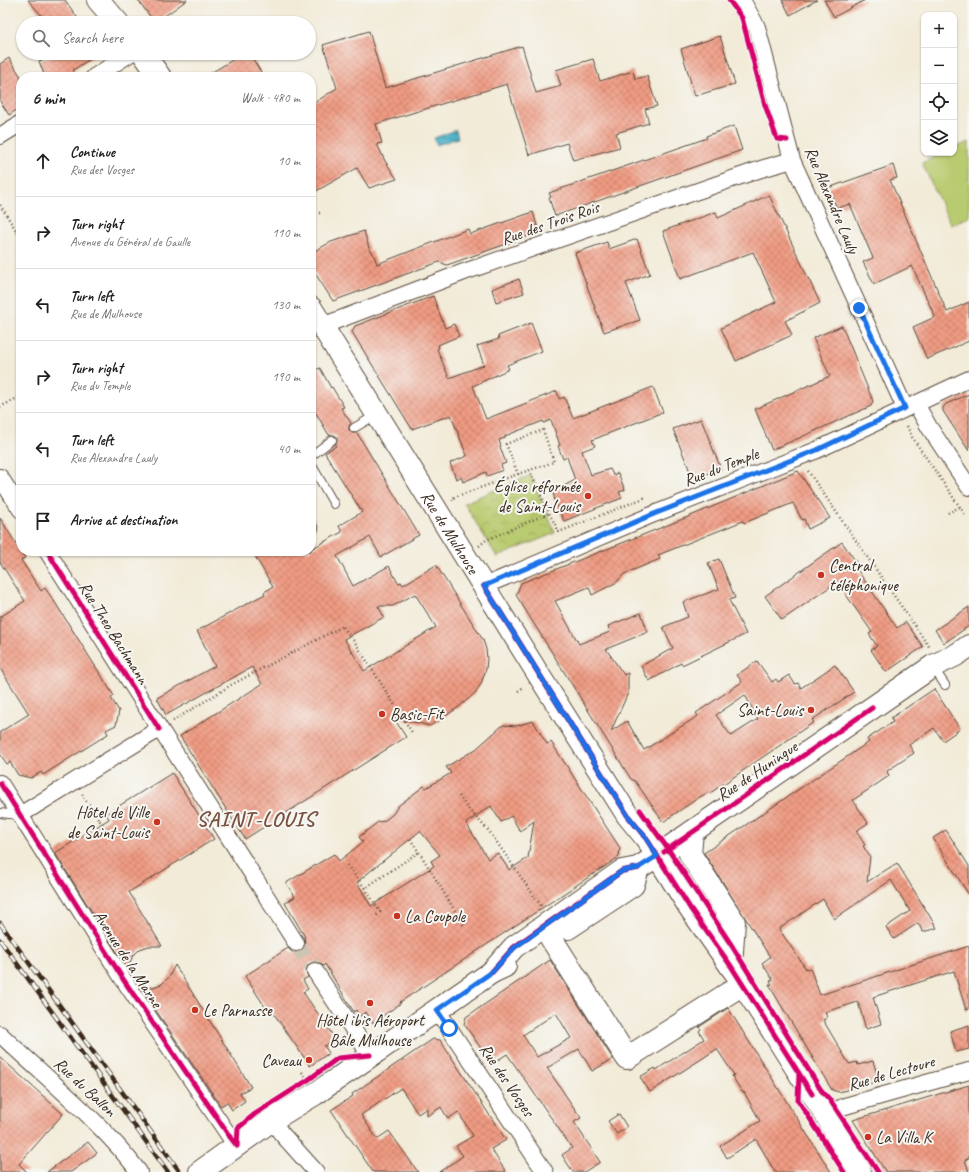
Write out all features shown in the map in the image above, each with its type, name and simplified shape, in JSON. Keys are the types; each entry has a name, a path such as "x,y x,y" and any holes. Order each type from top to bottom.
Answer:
{"main road":[{"path":"98,0 112,16"},
{"path":"148,60 156,72"},
{"name":"Rue de Mulhouse","path":"316,320 378,414 477,551 484,586 628,816 646,838 690,908 743,984 826,1115 860,1172"},
{"name":"Rue de Huningue","path":"200,1172 272,1120 315,1094 492,972 520,959 551,930 622,871 638,868 657,856 933,658 956,655 969,646"},
{"path":"692,832 690,854 734,922 731,966"},
{"path":"551,930 627,1058 743,984"}],"street":[{"name":"Rue Alexandre Lauly","path":"742,0 757,27 792,160 911,406 929,427 969,487"},
{"path":"102,72 120,60"},
{"path":"0,136 16,126"},
{"name":"Rue des Trois Rois","path":"316,320 464,272 761,169 792,160"},
{"name":"Rue du Temple","path":"484,586 654,514 798,458 969,380"},
{"path":"0,477 16,502"},
{"name":"Rue Theo Bachmann","path":"49,556 296,943"},
{"path":"20,815 159,729"},
{"name":"Avenue de la Marne","path":"0,783 123,979 237,1146"},
{"path":"315,972 370,1055"},
{"name":"Rue des Vosges","path":"437,1010 545,1172"},
{"name":"Rue du Ballon","path":"0,1034 90,1117 124,1152 139,1172"},
{"name":"Rue de Lectoure","path":"826,1115 844,1106 969,1071"},
{"path":"272,1120 280,1133 316,1172"}],"lane":[{"path":"354,428 378,414"},
{"path":"316,452 332,440"},
{"path":"316,473 334,504"},
{"path":"933,658 945,685"},
{"path":"0,813 20,815"}],"path":[{"path":"0,205 16,230"},
{"path":"0,408 16,399"},
{"path":"456,505 452,498 554,462 542,430 506,444 518,474"},
{"path":"798,458 933,658"},
{"path":"529,470 549,513 560,532 644,498 654,514"},
{"path":"948,513 960,506 966,516"},
{"path":"477,551 486,540 549,513"},
{"path":"159,729 231,685 343,626 413,734"},
{"path":"74,782 112,839"},
{"path":"459,796 469,810 489,831 551,930"},
{"path":"410,839 464,926"},
{"path":"365,888 419,852"},
{"path":"347,865 365,888 380,912 375,917"},
{"path":"301,1084 314,1076"}],"green space":[{"path":"969,142 969,217 951,225 922,163 937,156 957,156 957,147"},
{"path":"531,475 555,533 497,557 464,503"}],"water":[{"path":"456,130 458,138 437,145 434,138"}],"building":[{"path":"28,0 65,0 76,16 42,16"},
{"path":"138,0 187,0 165,16 150,16"},
{"path":"782,0 817,0 790,15"},
{"path":"824,0 865,0 834,17"},
{"path":"369,31 385,88 522,46 536,93 561,86 556,70 593,59 600,81 633,71 635,79 647,76 657,106 645,109 649,123 616,133 620,147 573,160 567,143 529,155 507,84 376,124 382,143 377,144 385,161 397,179 369,188 357,168 316,191 316,102 337,88 323,45"},
{"path":"720,36 735,84 695,96 681,49"},
{"path":"9,58 18,72 16,72 16,110 9,115 0,101 0,64"},
{"path":"88,60 73,70 74,72 43,72 39,61"},
{"path":"233,60 253,60 261,72 212,72"},
{"path":"734,126 742,150 555,216 549,198 551,197 549,193 707,138 706,136"},
{"path":"893,165 897,178 890,180 947,312 969,302 969,341 927,359 913,327 935,317 912,266 874,284 863,262 873,258 850,204 837,208 828,188"},
{"path":"769,195 820,303 785,321 792,335 736,361 721,328 776,302 753,252 680,279 663,231 716,212 718,218"},
{"path":"533,212 538,229 528,233 529,236 447,265 439,262 333,301 316,275 316,250 331,242 364,231 370,251 372,251 377,264 468,229 470,234"},
{"path":"637,239 650,274 626,283 640,320 604,332 575,253 607,242 609,249"},
{"path":"519,279 524,293 496,302 492,289"},
{"path":"433,296 445,328 454,324 459,336 438,345 439,348 437,349 449,378 484,365 477,346 499,339 498,336 531,323 542,351 507,365 509,369 473,386 486,419 557,391 559,399 564,397 573,418 653,387 663,412 592,440 595,446 582,451 591,475 610,469 613,475 618,473 625,490 619,492 622,498 564,521 555,501 553,492 575,480 567,457 563,459 558,446 560,445 551,420 544,423 543,421 505,436 505,438 499,440 506,463 501,465 503,470 487,476 486,472 463,482 461,477 456,479 450,463 467,456 451,415 412,429 352,332 355,326"},
{"path":"842,326 873,401 871,406 772,450 755,409 830,376 813,338"},
{"path":"320,368 344,407 341,408 351,423 349,430 352,433 357,433 419,535 381,557 370,537 337,556 353,586 389,566 398,583 401,582 403,585 436,565 483,640 486,649 486,669 481,684 475,693 459,707 430,726 393,717 406,737 245,839 180,736 262,684 252,667 166,715 157,698 215,666 197,631 265,594 264,592 273,587 255,556 316,556 316,546 342,532 339,526 362,512 325,453 336,446 335,445 337,442 337,437 334,435 329,435 316,413 316,370","holes":["415,594 436,627 364,671 344,639 384,617 378,606 393,606"]},
{"path":"969,394 969,451 943,411 943,408 946,404"},
{"path":"701,419 721,469 693,479 673,429"},
{"path":"798,471 830,518 808,529 804,519 802,520 793,503 658,555 660,559 624,574 617,582 592,595 589,587 555,601 579,644 610,632 608,626 641,613 648,632 606,649 624,675 628,673 628,693 611,731 627,721 644,750 698,716 696,713 742,682 737,675 757,661 772,682 776,679 778,682 789,675 795,684 798,683 801,688 835,665 854,692 812,720 814,722 725,783 710,793 709,792 698,798 663,822 635,781 631,779 516,595 521,583 688,517","holes":["745,695 758,719 731,736 716,715"]},
{"path":"0,518 16,544 16,556 24,556 25,558 21,560 41,591 45,588 56,604 114,696 111,698 119,711 116,725 106,730 108,734 43,775 41,772 31,778 18,775 10,762 7,764 0,754 0,732 29,714 0,668 0,617 25,601 0,562"},
{"path":"842,542 859,566 856,568 897,628 906,622 923,647 886,672 871,650 877,646 869,634 872,632 837,582 782,620 765,596"},
{"path":"719,559 735,598 729,600 746,634 682,665 681,663 649,681 641,666 673,648 663,627 688,617 683,602 719,589 708,563"},
{"path":"969,607 969,626 944,643 935,630"},
{"path":"934,689 960,729 943,741 934,728 909,745 914,753 887,771 889,776 853,800 868,823 856,831 865,845 863,846 870,857 867,882 897,863 937,928 923,932 918,923 894,939 886,927 910,911 891,880 834,919 823,899 779,929 806,969 810,968 820,995 969,946 969,1009 966,1010 954,971 873,997 881,1024 866,1029 858,1002 825,1012 827,1018 823,1020 849,1064 857,1062 858,1065 873,1061 879,1081 839,1092 832,1090 769,985 772,984 770,981 773,980 762,963 770,957 704,853 869,742 867,739 893,722 891,718"},
{"path":"533,721 547,744 551,742 620,848 619,857 400,1002 401,1003 373,1023 366,1012 360,1016 356,1010 354,1012 325,964 323,966 320,963 310,963 306,967 308,977 303,980 308,989 303,992 336,1040 324,1046 329,1053 310,1066 272,1011 269,1013 245,976 288,948 292,952 297,952 301,951 305,947 305,937 285,903 295,897 286,883 334,854 339,861 363,842 359,837 378,822 384,821 393,814 398,806 424,786 426,788 451,773 446,767 476,749 503,725 516,726","holes":["491,806 501,822 511,816 520,831 534,821 528,858 509,870 498,853 488,859 466,823","420,831 440,855 431,861 434,866 371,906 357,882"]},
{"path":"172,773 214,839 129,892 162,946 149,946 140,949 133,956 127,968 55,853 109,819 106,814"},
{"path":"946,830 969,866 969,895 933,838"},
{"path":"550,960 613,1059 592,1071 579,1049 547,1068 581,1118 574,1122 600,1162 584,1172 573,1172 562,1155 572,1148 507,1054 492,1064 464,1024 466,1017","holes":["556,1013 571,1038 537,1057 523,1035"]},
{"path":"175,965 251,1087 240,1093 245,1101 232,1110 227,1102 221,1106 140,987 153,987 162,984 169,977"},
{"path":"728,1008 831,1172 775,1172 756,1139 727,1158 720,1146 760,1121 744,1092 742,1092 732,1076 734,1075 717,1049 650,1092 640,1077 655,1068 656,1070 704,1039 699,1031 701,1029 699,1027"},
{"path":"969,1025 969,1049 956,1052 950,1031"},
{"path":"433,1039 440,1040 506,1140 491,1149 506,1172 439,1172 463,1156 456,1146 473,1136 458,1112 448,1119 441,1107 427,1116 427,1108 418,1114 401,1088 361,1115 377,1139 389,1131 418,1172 373,1172 331,1110"},
{"path":"0,1057 63,1114 19,1164 27,1172 0,1172"},
{"path":"969,1085 969,1158 965,1160 969,1172 886,1172 853,1120"},
{"path":"619,1114 627,1127 617,1134 608,1121"},
{"path":"88,1142 97,1153 71,1172 47,1172"}],"tunnel":[{"path":"296,943 315,971"}],"railway":[{"path":"0,923 180,1172"},
{"path":"0,940 168,1172"}],"cycle path":[{"path":"729,0 742,18 765,105 777,139 787,140"},
{"path":"50,556 159,729"},
{"path":"484,586 628,816 646,838 690,908 731,966 812,1094"},
{"path":"664,852 872,708"},
{"path":"0,783 123,979 237,1146"},
{"path":"640,810 668,849 732,946 821,1090 830,1100 878,1172"},
{"path":"492,972 514,947 622,871 638,868"},
{"path":"237,1146 238,1128 255,1114 308,1080 338,1058 370,1055"},
{"path":"799,1073 798,1100 844,1172"}],"place":[{"name":"Église réformée de Saint-Louis","path":"588,496"},
{"name":"Central téléphonique","path":"821,575"},
{"name":"Saint-Louis","path":"811,710"},
{"name":"Basic-Fit","path":"382,714"},
{"name":"Hôtel de Ville de Saint-Louis","path":"157,822"},
{"name":"La Coupole","path":"397,916"},
{"name":"Hôtel ibis Aéroport Bâle Mulhouse","path":"370,1003"},
{"name":"Le Parnasse","path":"195,1010"},
{"name":"Caveau","path":"309,1060"},
{"name":"La Villa K","path":"868,1137"}],"district":[{"name":"SAINT-LOUIS","path":"256,819"}],"route":[{"path":"449,1028 437,1010 492,972 514,948 531,935 622,871 638,868 657,856 646,838 628,816 484,586 654,514 817,450 905,408 859,308"}]}
